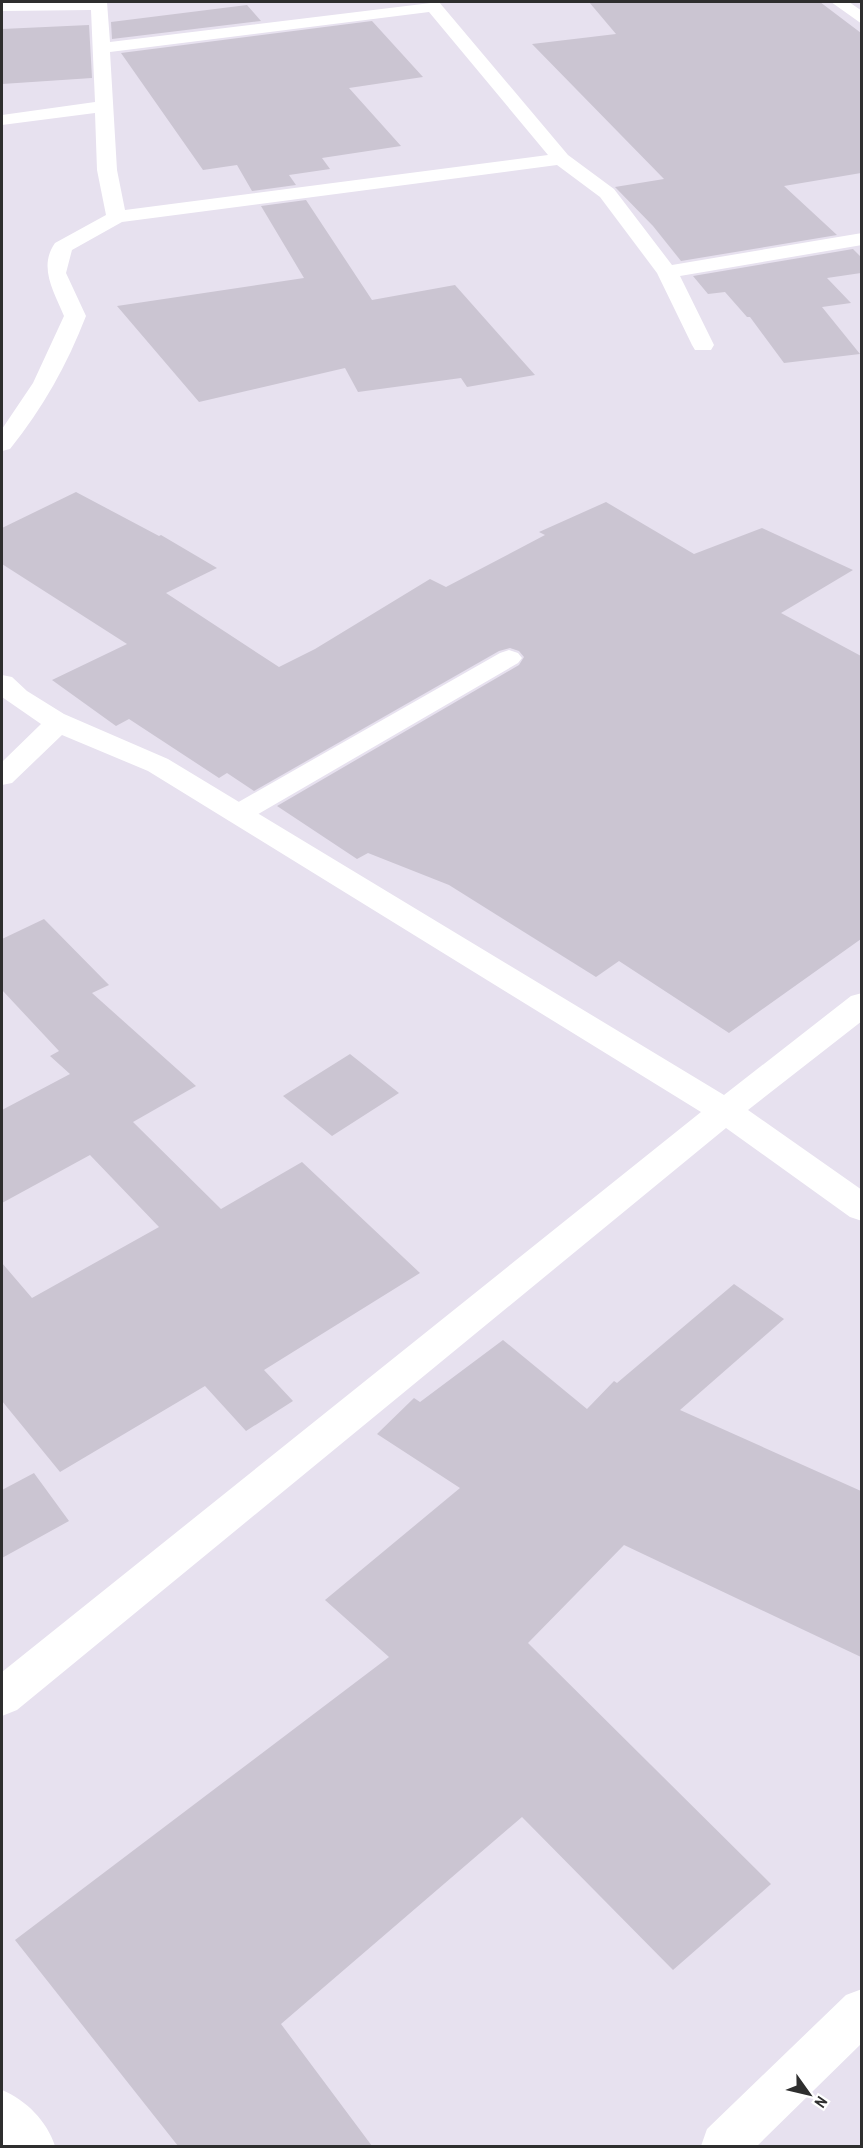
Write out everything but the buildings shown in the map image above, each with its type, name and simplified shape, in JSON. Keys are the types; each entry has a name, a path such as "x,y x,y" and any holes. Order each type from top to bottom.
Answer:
{"street":[{"path":"839,2 861,19"},
{"path":"2,6 99,3 107,170 117,217"},
{"path":"100,48 431,4 561,159 607,193 667,272 703,345"},
{"path":"2,120 105,106"},
{"path":"2,444 25,416 59,359 75,316 56,273 62,247 117,217 561,159"},
{"path":"667,272 861,239"},
{"path":"2,683 9,691 59,722 158,765 725,1111 861,1208"},
{"path":"2,777 59,722"},
{"path":"2,1697 725,1111 861,1004"},
{"path":"2,2114 30,2146"}],"lane":[{"path":"238,814 509,658"},
{"path":"724,2146 861,2011"}]}
